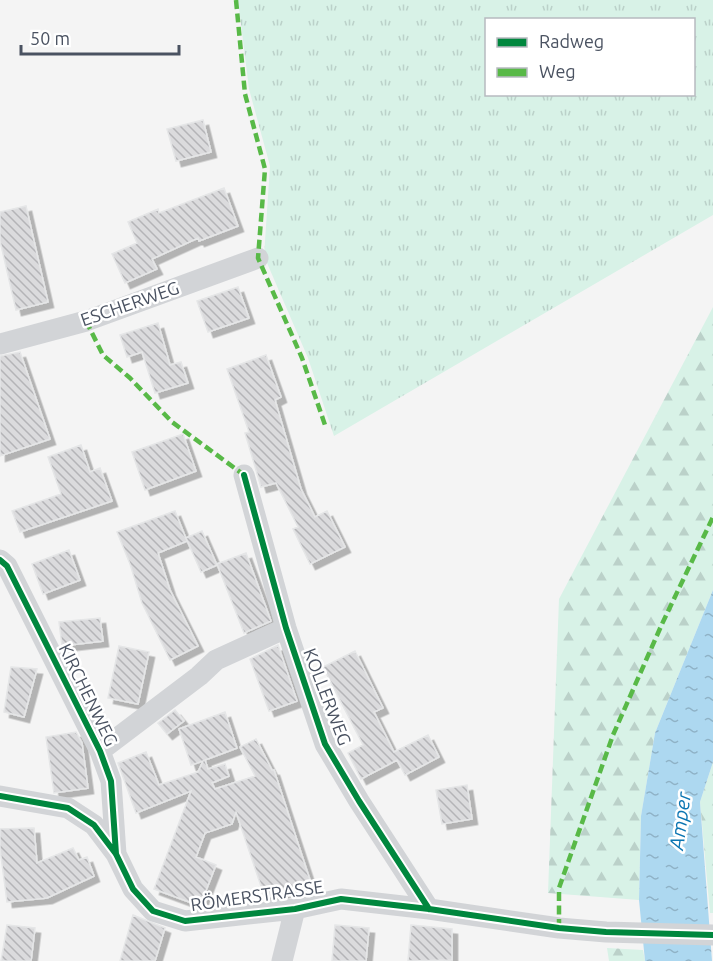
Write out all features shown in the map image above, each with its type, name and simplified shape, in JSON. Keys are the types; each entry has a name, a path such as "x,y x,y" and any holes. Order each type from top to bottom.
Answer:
{"street":[{"name":"ESCHERWEG","path":"0,344 86,321 258,258"},
{"name":"KOLLERWEG","path":"244,475 286,628 326,744 359,801 429,909"},
{"name":"KIRCHENWEG","path":"0,560 7,566 100,751 111,781 116,854"},
{"path":"100,751 199,676 216,660 286,628"},
{"name":"RÖMERSTRASSE","path":"0,796 68,808 94,825 116,854 133,889 153,911 185,921 295,909 341,899 560,928 606,932 713,934"},
{"path":"282,961 295,909"}],"green space":[{"path":"238,0 713,0 713,215 334,436 308,358 264,256 270,166 249,89"},
{"path":"713,307 713,590 655,733 641,816 639,900 548,893 559,599"},
{"path":"713,762 713,913 710,913 700,802"},
{"path":"607,948 643,950 645,961 609,961"}],"water":[{"name":"Amper","path":"713,590 713,762 700,802 712,961 645,961 639,900 641,816 655,733"}],"building":[{"path":"203,120 211,152 176,161 167,129"},
{"path":"224,188 238,226 199,241 198,238 152,259 157,269 125,283 112,254 137,243 128,222 158,209 159,213"},
{"path":"26,206 48,302 16,310 0,241 0,212"},
{"path":"238,287 249,318 208,332 197,301"},
{"path":"158,323 170,365 181,362 188,383 155,393 142,352 127,357 120,335"},
{"path":"20,352 50,439 0,456 0,356"},
{"path":"266,355 281,397 275,400 301,489 315,517 327,511 345,547 310,564 293,529 298,527 276,483 261,487 245,433 249,432 227,369"},
{"path":"183,434 196,471 145,490 132,452"},
{"path":"81,445 90,472 100,468 112,501 20,532 12,511 61,494 48,457"},
{"path":"175,511 187,541 158,553 170,590 198,646 170,660 142,603 117,532"},
{"path":"202,531 217,565 201,572 186,538"},
{"path":"69,550 80,580 43,594 32,564"},
{"path":"246,553 271,621 244,633 217,564"},
{"path":"100,618 103,641 62,646 59,622"},
{"path":"278,645 297,701 269,711 250,659"},
{"path":"119,646 149,652 138,704 108,698"},
{"path":"355,651 383,708 374,712 394,752 428,735 439,757 405,775 397,760 361,779 348,753 363,745 323,667"},
{"path":"11,667 37,669 24,717 4,712"},
{"path":"175,710 184,721 167,734 158,723"},
{"path":"225,712 237,748 205,760 208,769 225,764 229,776 212,783 215,789 255,776 240,747 256,739 274,770 311,883 265,898 236,812 232,824 205,833 196,857 216,865 200,906 154,889 191,791 136,813 118,763 146,752 159,785 198,772 203,761 191,765 179,729"},
{"path":"76,732 82,743 88,788 54,793 46,737"},
{"path":"467,785 472,819 442,824 436,790"},
{"path":"34,828 37,863 73,848 79,860 87,857 94,876 47,898 7,902 0,849 0,829"},
{"path":"133,915 165,928 155,961 120,961"},
{"path":"7,925 35,928 31,961 1,961"},
{"path":"335,925 369,928 366,961 332,961"},
{"path":"411,925 452,929 452,960 408,961"}],"marked path":[{"path":"236,0 245,94 265,169 258,258 302,358 325,425"},
{"path":"86,321 103,355 130,378 172,422 244,475"},
{"path":"559,928 559,888 613,735 713,517"}],"cycle path":[{"path":"244,475 286,628 325,744 429,909"},
{"path":"0,560 7,566 100,751 111,781 116,854"},
{"path":"0,796 68,808 94,825 116,854 133,889 153,911 185,921 295,909 341,899 559,928 606,932 713,935"}]}
